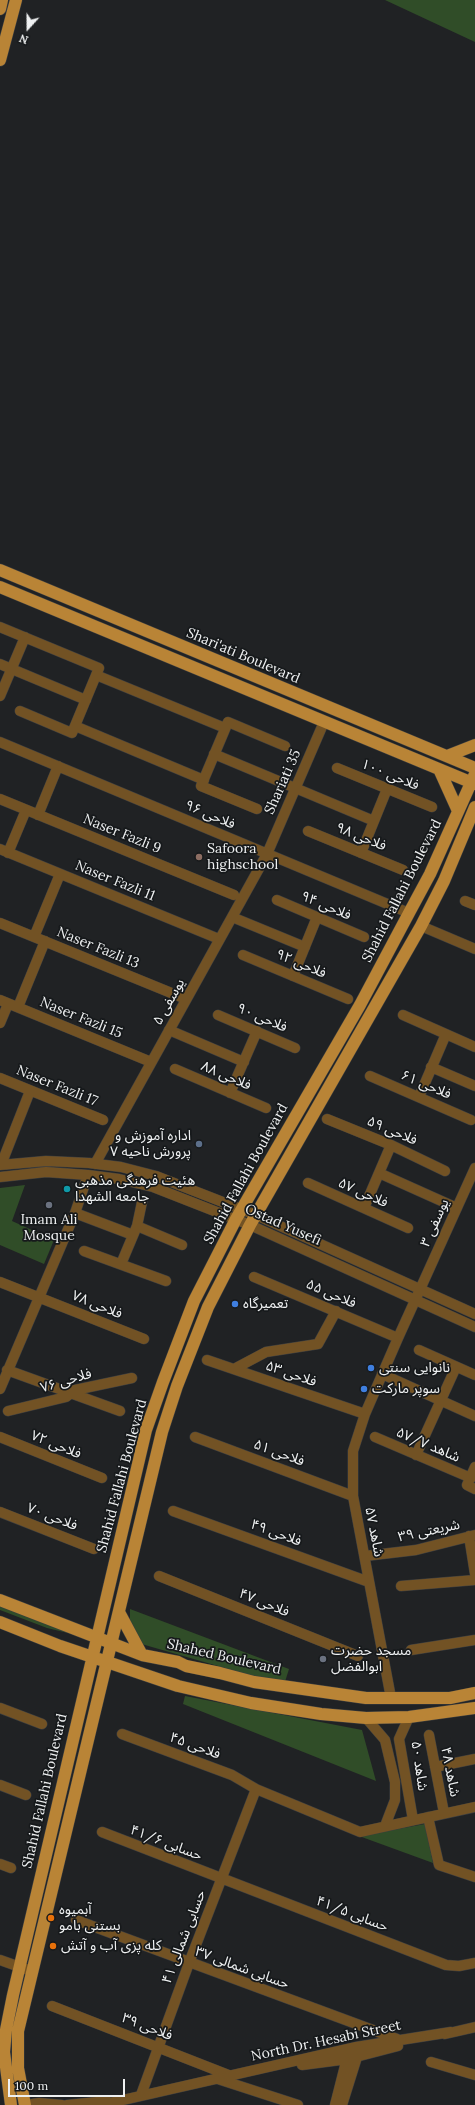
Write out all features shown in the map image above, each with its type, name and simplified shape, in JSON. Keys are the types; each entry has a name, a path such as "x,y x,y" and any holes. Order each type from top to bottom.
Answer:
{"main road":[{"path":"0,9 2,0"},
{"path":"0,60 16,0"},
{"name":"Shari'ati Boulevard","path":"0,570 475,768"},
{"name":"Shari'ati Boulevard","path":"0,587 439,769 473,780"},
{"path":"447,756 475,745"},
{"path":"439,769 458,811"},
{"name":"Shahid Fallahi Boulevard","path":"11,2105 4,2052 6,2030 146,1430 194,1301 238,1214 360,1005 430,874 473,780"},
{"name":"Shahid Fallahi Boulevard","path":"25,2105 18,2068 18,2031 31,1971 162,1432 177,1386 208,1307 253,1220 421,926 444,881 474,811"},
{"name":"Shahed Boulevard","path":"0,1600 142,1654 254,1682 366,1698 450,1698 475,1693"},
{"path":"119,1612 142,1654"},
{"path":"78,1629 92,1627 102,1616"},
{"path":"0,1622 92,1657 178,1686 251,1703 321,1714 366,1718 409,1717 475,1708"}],"street":[{"path":"0,626 98,671 226,725 285,746"},
{"path":"0,696 25,637"},
{"path":"0,664 86,700"},
{"path":"74,729 98,671"},
{"path":"20,710 74,729 202,783 256,809"},
{"name":"Shariati 35","path":"267,854 324,722"},
{"path":"202,783 226,725"},
{"name":"فلاحی ۹۶","path":"0,742 409,913"},
{"path":"214,754 374,821"},
{"path":"38,815 58,766"},
{"name":"فلاحی ۱۰۰","path":"337,768 432,807"},
{"path":"361,852 387,789"},
{"name":"Naser Fazli 9","path":"0,799 234,895"},
{"path":"4,851 26,810"},
{"name":"فلاحی ۹۸","path":"308,831 403,870"},
{"name":"Naser Fazli 11","path":"4,851 220,939"},
{"name":"یوسفی ۵","path":"95,1164 267,854"},
{"path":"34,937 60,874"},
{"name":"فلاحی ۹۴","path":"277,900 364,937"},
{"path":"465,901 475,905"},
{"path":"232,917 305,947"},
{"path":"293,976 317,917"},
{"name":"Naser Fazli 13","path":"0,923 186,999"},
{"path":"421,926 475,949"},
{"path":"0,1023 8,1004 45,941"},
{"name":"فلاحی ۹۲","path":"243,955 348,999"},
{"name":"Naser Fazli 15","path":"8,1004 151,1062"},
{"name":"فلاحی ۹۰","path":"218,1015 295,1048"},
{"path":"403,1015 475,1046"},
{"path":"169,1030 244,1062"},
{"path":"230,1093 257,1031"},
{"path":"418,1097 446,1034"},
{"path":"432,1067 475,1086"},
{"name":"فلاحی ۸۸","path":"174,1069 266,1108"},
{"name":"فلاحی ۶۱","path":"370,1076 471,1120"},
{"name":"Naser Fazli 17","path":"0,1078 103,1120"},
{"path":"0,1165 30,1091"},
{"name":"فلاحی ۵۹","path":"327,1119 391,1145 445,1171"},
{"path":"364,1208 391,1145"},
{"name":"Ostad Yusefi","path":"0,1165 46,1161 95,1164 121,1167 156,1176 238,1214 421,1289 475,1314"},
{"name":"یوسفی ۳","path":"398,1338 475,1168"},
{"name":"Ostad Yusefi","path":"0,1177 46,1172 119,1179 153,1187 238,1214"},
{"path":"379,1173 457,1208"},
{"path":"0,1389 75,1213 88,1175"},
{"name":"فلاحی ۵۷","path":"308,1183 408,1228"},
{"path":"121,1264 135,1230 142,1202"},
{"path":"75,1213 182,1245"},
{"name":"Ostad Yusefi","path":"253,1220 475,1327"},
{"path":"84,1251 166,1281"},
{"name":"فلاحی ۵۵","path":"254,1277 398,1338"},
{"name":"فلاحی ۷۸","path":"0,1282 144,1339"},
{"path":"234,1369 266,1352 318,1344 336,1312"},
{"name":"شاهد ۵۷","path":"391,1698 353,1496 353,1451 365,1414 398,1338"},
{"path":"419,1350 475,1375"},
{"name":"فلاحی ۵۳","path":"207,1360 365,1414"},
{"path":"416,1455 456,1367"},
{"path":"7,1370 120,1411"},
{"path":"382,1374 475,1416"},
{"name":"فلاحی ۷۶","path":"8,1411 66,1397 75,1390 132,1378"},
{"name":"فلاحی ۷۲","path":"0,1437 102,1478"},
{"name":"فلاحی ۵۱","path":"195,1437 353,1496"},
{"name":"شاهد ۵۷/۷","path":"375,1437 471,1478"},
{"path":"475,1467 467,1485 475,1489"},
{"name":"فلاحی ۴۹","path":"173,1510 369,1582"},
{"name":"فلاحی ۷۰","path":"0,1512 94,1549"},
{"path":"472,1536 475,1573"},
{"name":"شریعتی ۳۹","path":"365,1556 416,1550 472,1536"},
{"name":"فلاحی ۴۷","path":"159,1576 358,1656"},
{"path":"401,1586 475,1580"},
{"path":"411,1650 475,1640"},
{"path":"0,1708 42,1724"},
{"name":"شاهد ۵۰","path":"409,1717 399,1739 413,1820"},
{"name":"شاهد ۵۰","path":"366,1718 385,1740 395,1782 395,1800 385,1826"},
{"name":"فلاحی ۴۵","path":"122,1734 232,1775 256,1789 360,1832 385,1826"},
{"name":"شاهد ۴۸","path":"429,1735 444,1814"},
{"path":"385,1740 391,1737 399,1739"},
{"path":"435,1767 475,1759"},
{"path":"0,1785 26,1795"},
{"name":"حسابی شمالی ۴۱","path":"140,2096 256,1789"},
{"path":"385,1826 475,1807"},
{"path":"428,1817 439,1866 475,1877"},
{"name":"حسابی ۴۱/۶","path":"102,1832 221,1879"},
{"path":"0,1864 11,1868"},
{"name":"حسابی ۴۱/۵","path":"221,1879 446,1965 459,1966 475,1963"},
{"name":"حسابی شمالی ۳۷","path":"76,1920 399,2040"},
{"path":"0,1960 31,1971"},
{"name":"فلاحی ۳۹","path":"52,2006 158,2046 231,2076"},
{"name":"North Dr. Hesabi Street","path":"101,2105 231,2076 352,2053 475,2027"},
{"name":"North Dr. Hesabi Street","path":"352,2053 399,2040 451,2032"},
{"path":"335,2105 352,2053"},
{"path":"342,2105 352,2053"},
{"path":"431,2062 475,2075"},
{"path":"218,2079 298,2105"},
{"path":"66,2105 121,2100"},
{"path":"25,2105 39,2103 62,2105"}],"green space":[{"path":"385,0 475,0 475,42"},
{"path":"25,1185 12,1221 54,1240 44,1264 0,1245 0,1188"},
{"path":"0,1606 72,1634 47,1628 0,1610"},
{"path":"130,1609 289,1669 284,1685 138,1643 130,1632"},
{"path":"185,1696 362,1730 376,1781 183,1704"},
{"path":"425,1824 433,1863 359,1836"}],"place":[{"name":"Safoora highschool","path":"199,857"},
{"name":"اداره آموزش و پرورش ناحیه ۷","path":"199,1144"},
{"name":"هئیت فرهنگی مذهبی جامعه الشهدا","path":"67,1189"},
{"name":"Imam Ali Mosque","path":"49,1205"},
{"name":"تعمیرگاه","path":"235,1304"},
{"name":"نانوایی سنتی","path":"371,1368"},
{"name":"سوپر مارکت","path":"364,1389"},
{"name":"مسجد حضرت ابوالفضل","path":"323,1659"},
{"name":"آبمیوه بستنی بامو","path":"51,1918"},
{"name":"کله پزی آب و آتش","path":"53,1946"}]}
